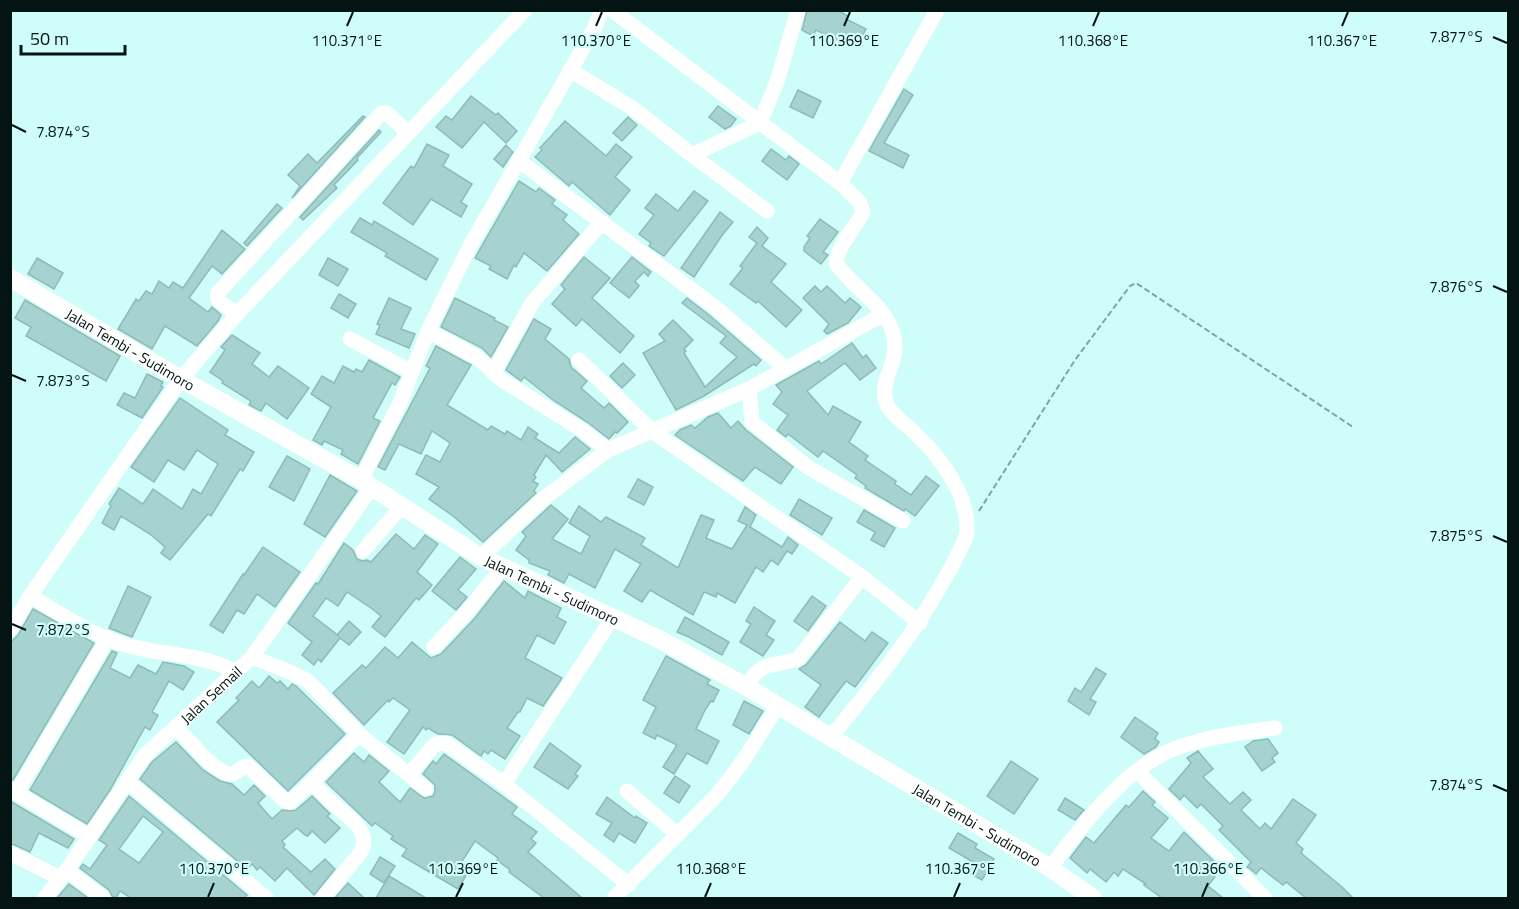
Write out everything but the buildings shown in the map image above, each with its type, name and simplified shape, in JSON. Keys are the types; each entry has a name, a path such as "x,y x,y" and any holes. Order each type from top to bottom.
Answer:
{"main road":[{"name":"Jalan Tembi - Sudimoro","path":"10,278 367,484 481,557 659,639 745,686 1050,868 1093,898"}],"street":[{"path":"10,630 30,596 181,378 237,314 525,10"},
{"name":"Jalan Semail","path":"45,898 90,837 145,755 252,657 367,484 428,331 470,246 602,10"},
{"path":"612,10 840,183 860,203 863,213 844,244 836,263 884,314 892,332 895,348 884,384 884,397 889,408 932,448 944,464 962,502 967,520 966,537 920,623 830,738"},
{"path":"692,154 760,123 777,82 798,10"},
{"path":"840,183 936,11"},
{"path":"570,70 634,109 767,211"},
{"path":"237,314 219,301 217,294 379,116 387,113 408,133"},
{"path":"518,160 715,307 785,368"},
{"path":"494,373 527,309 602,222"},
{"path":"481,557 543,499 608,450 749,389 884,314"},
{"path":"428,331 477,357 515,389 582,430 608,450"},
{"path":"350,339 412,372"},
{"path":"579,360 652,431 862,577 920,623"},
{"path":"749,389 752,422 809,468 903,521"},
{"path":"363,551 401,507"},
{"path":"434,647 467,612 502,568"},
{"path":"745,686 764,667 798,659 862,577"},
{"path":"30,596 108,638 131,646 205,658 236,672"},
{"path":"504,784 613,617"},
{"path":"90,837 14,790 108,638"},
{"path":"252,657 308,681 359,734 426,789"},
{"path":"614,898 717,795 777,706"},
{"path":"176,727 218,769 231,774 248,766 285,801 290,802 359,734"},
{"path":"1050,868 1097,810 1137,771 1166,753 1184,746 1226,735 1275,728"},
{"path":"409,775 435,744 446,743 504,784 629,885"},
{"path":"1137,771 1265,898"},
{"path":"127,782 257,896"},
{"path":"312,782 359,828 364,838 361,852 323,898"},
{"path":"627,791 678,835"},
{"path":"10,853 64,874 103,898"}],"path":[{"path":"978,512 1076,360 1130,286 1136,283 1353,428"}]}
